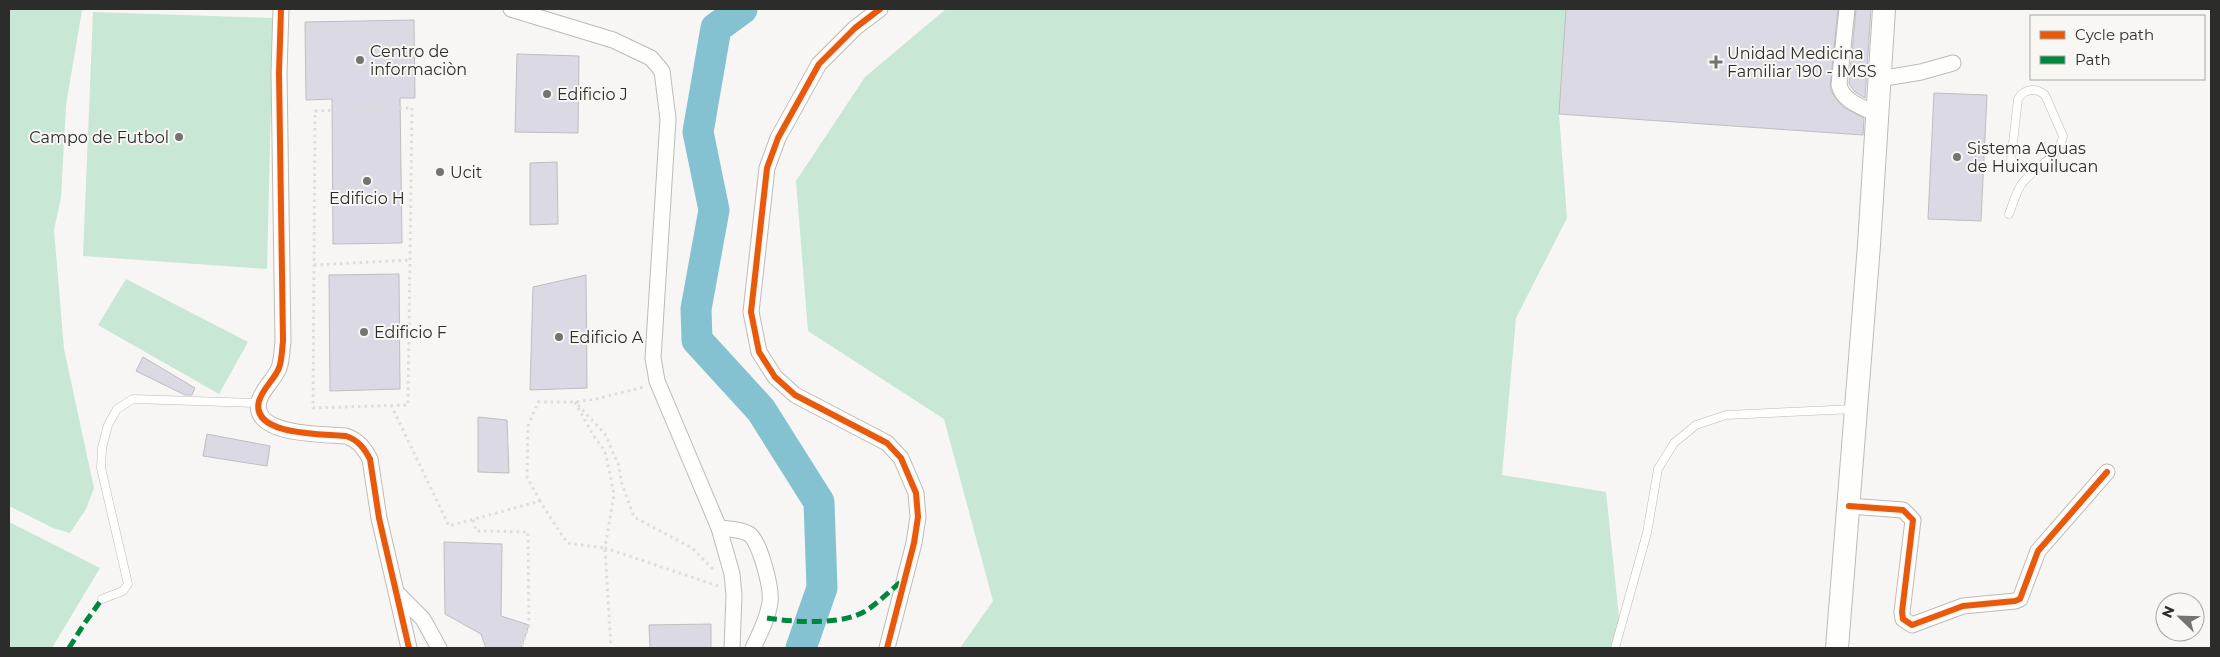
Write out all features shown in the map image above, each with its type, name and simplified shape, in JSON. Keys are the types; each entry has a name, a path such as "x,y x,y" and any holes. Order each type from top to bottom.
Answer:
{"main road":[{"path":"1837,648 1857,409 1884,9"}],"street":[{"path":"281,9 279,73 283,341 279,368 265,388 259,403 260,417 268,424 284,430 346,436 355,440 365,452 370,460 380,518 409,648"},
{"path":"511,9 613,40 651,58 662,71 668,119 652,344 657,381 719,528 732,574 734,595 732,648"},
{"path":"880,9 855,28 819,64 778,138 767,168 751,312 759,352 775,377 795,395 887,443 901,458 916,493 918,517 914,543 888,648"},
{"path":"1847,9 1839,85 1841,93 1846,98 1877,114"},
{"path":"1879,79 1920,72 1953,63"},
{"path":"1849,506 1903,510 1913,520 1902,612 1903,619 1912,625 1963,606 2020,599 2038,550 2107,472"},
{"path":"719,528 747,533 755,539 760,548 771,599 767,618 753,648"},
{"path":"396,592 423,619 439,648"}],"lane":[{"path":"2009,214 2020,187 2025,180 2058,149 2062,142 2063,136 2044,95 2039,90 2028,90 2022,93 2018,99 2011,160"},
{"path":"102,599 126,589 128,584 101,468 102,448 108,426 117,409 133,399 259,403"},
{"path":"1615,648 1647,533 1658,469 1674,443 1696,425 1726,415 1857,409"}],"path":[{"path":"412,108 408,405 312,408 314,265 315,111 412,108"},
{"path":"314,265 410,260"},
{"path":"657,381 641,389 574,402 538,402 528,426 527,477 567,543 605,548 717,585 734,595"},
{"path":"574,402 593,436 605,451 614,494 605,548 611,648"},
{"path":"574,402 605,434 619,466 621,481 634,517 692,548 707,561 734,595"},
{"path":"392,405 449,526 540,500"},
{"path":"473,520 476,531 528,532 529,625 521,648"}],"green space":[{"path":"9,9 82,10 66,105 61,198 54,230 64,349 94,488 86,509 70,533 53,528 9,506"},
{"path":"946,9 1566,9 1559,114 1567,218 1516,318 1502,475 1606,492 1620,627 1615,648 960,648 993,601 944,419 808,331 796,181 865,77"},
{"name":"Campo de Futbol","path":"93,12 273,18 267,269 83,256"},
{"path":"126,279 248,342 219,394 98,325"},
{"path":"9,522 100,568 52,648 9,648"}],"building":[{"name":"Unidad Medicina Familiar 190 - IMSS","path":"1566,9 1838,9 1830,88 1843,107 1864,118 1863,135 1559,114"},
{"path":"1856,9 1871,9 1865,98 1855,92 1849,84"},
{"path":"414,20 415,98 400,98 402,243 333,244 332,99 306,100 305,22"},
{"name":"Edificio J","path":"517,54 579,56 578,133 515,132"},
{"name":"Sistema Aguas de Huixquilucan","path":"1934,93 1987,95 1981,221 1928,219"},
{"path":"557,162 558,224 530,225 530,163"},
{"name":"Edificio F","path":"399,274 400,389 330,391 329,275"},
{"name":"Edificio A","path":"586,275 587,388 530,390 533,287"},
{"path":"143,357 195,388 192,395 185,395 136,371"},
{"path":"478,417 507,420 509,473 478,472"},
{"path":"207,434 270,446 267,466 203,456"},
{"path":"444,542 502,544 501,616 529,625 521,648 486,648 481,634 445,614"},
{"path":"711,624 711,648 650,648 649,625"}],"waterway":[{"path":"742,9 716,28 698,132 714,210 696,309 697,340 761,410 819,502 822,588 801,648"}],"marked path":[{"path":"767,618 818,622 845,619 867,610 903,580"},
{"path":"69,648 102,599"}],"cycle path":[{"path":"281,9 279,73 283,341 279,368 261,396 259,412 266,421 277,427 306,433 346,436 357,442 365,451 370,459 379,518 409,648"},
{"path":"880,9 855,28 819,64 778,138 767,168 751,312 759,352 775,377 795,395 887,443 901,458 916,493 918,517 914,543 887,648"},
{"path":"1849,506 1903,510 1913,520 1902,612 1903,619 1912,625 1963,606 2020,599 2038,551 2107,472"}],"place":[{"name":"Centro de informaciòn","path":"360,60"},
{"name":"Unidad Medicina Familiar 190 - IMSS","path":"1716,62"},
{"name":"Edificio J","path":"547,94"},
{"name":"Campo de Futbol","path":"179,137"},
{"name":"Sistema Aguas de Huixquilucan","path":"1957,157"},
{"name":"Ucit","path":"440,172"},
{"name":"Edificio H","path":"367,181"},
{"name":"Edificio F","path":"364,332"},
{"name":"Edificio A","path":"559,337"}]}
